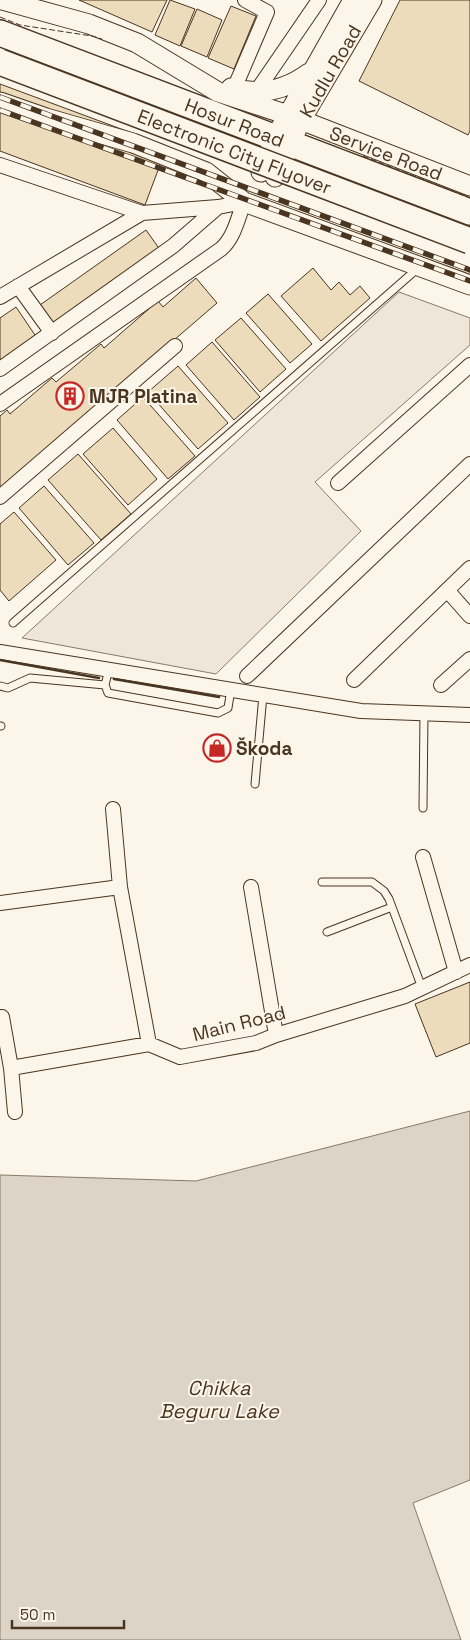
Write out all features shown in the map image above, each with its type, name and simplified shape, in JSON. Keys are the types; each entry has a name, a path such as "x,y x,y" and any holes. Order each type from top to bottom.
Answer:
{"highway":[{"name":"Hosur Road","path":"0,33 470,212"},
{"name":"Electronic City Flyover","path":"0,44 470,223"},
{"name":"Electronic City Flyover","path":"0,62 470,241"},
{"name":"Hosur Road","path":"0,74 470,252"}],"street":[{"path":"2,0 27,4 89,24 137,43 192,75 234,89 256,92 284,88 297,82 311,71"},
{"path":"234,89 267,12 245,0"},
{"path":"256,92 319,0"},
{"name":"Kudlu Road","path":"295,118 311,71 353,0"},
{"name":"Kudlu Road","path":"268,175 282,141 295,118 372,0"},
{"name":"Service Road","path":"192,75 218,92 295,118 470,185"},
{"path":"0,102 46,118 133,142 206,172 244,202 421,265 470,285"},
{"path":"0,165 142,213 218,207 244,202"},
{"path":"0,404 221,249 227,244 233,232 244,202"},
{"path":"0,369 173,246 218,207"},
{"path":"0,297 142,213"},
{"path":"18,286 52,333"},
{"path":"0,497 175,346"},
{"path":"338,483 470,364"},
{"path":"247,676 470,464"},
{"path":"354,680 470,568"},
{"path":"448,590 470,616"},
{"path":"0,652 362,711 470,715"},
{"path":"441,685 470,659"},
{"path":"11,1068 148,1044 120,887 113,809"},
{"path":"423,857 456,972"},
{"path":"0,903 120,887"},
{"path":"251,887 276,1035"},
{"name":"Main Road","path":"148,1044 180,1057 256,1043 276,1035 405,996 470,965"},
{"path":"2,1017 11,1068 15,1112"}],"lane":[{"path":"13,623 421,265"},
{"path":"109,670 105,685 108,693 218,713 228,708 231,689"},
{"path":"0,686 8,688 30,678 105,685"},
{"path":"254,784 263,695"},
{"path":"423,808 424,713"},
{"path":"322,882 372,882 384,891 392,907 422,988"},
{"path":"327,932 392,907"}],"shaded area":[{"path":"399,292 470,318 470,345 315,482 361,531 216,674 22,638"}],"water":[{"name":"Chikka Beguru Lake","path":"470,1111 470,1480 413,1503 461,1640 0,1640 0,1175 196,1181"}],"building":[{"path":"79,0 167,0 152,32"},
{"path":"170,0 195,9 180,46 155,35"},
{"path":"400,0 470,0 470,131 468,135 359,81"},
{"path":"231,6 256,16 234,69 208,58"},
{"path":"197,9 222,20 207,57 181,46"},
{"path":"0,84 167,146 145,205 0,151"},
{"path":"146,230 161,251 55,326 40,305"},
{"path":"313,268 331,290 339,282 350,295 360,286 370,298 321,341 281,296"},
{"name":"MJR Platina","path":"196,278 217,303 0,490 0,416 7,410 10,414 52,378 56,382 101,344 104,348 158,301 163,307"},
{"path":"268,294 312,344 290,363 246,313"},
{"path":"16,307 37,338 0,363 0,318"},
{"path":"241,318 286,369 260,392 215,340"},
{"path":"212,342 260,397 234,420 186,365"},
{"path":"178,366 228,423 198,449 148,392"},
{"path":"143,397 195,456 168,479 117,420"},
{"path":"113,428 157,479 128,505 83,454"},
{"path":"78,454 131,514 101,540 48,480"},
{"path":"44,486 94,543 68,565 19,508"},
{"path":"14,512 56,560 9,601 0,590 0,524"},
{"path":"470,982 470,1043 436,1057 415,1004"}],"railway":[{"path":"0,97 470,270"},
{"path":"0,110 470,281"}],"fence":[{"path":"0,17 20,25 102,39"},
{"path":"363,156 470,198"}],"wall":[{"path":"0,660 99,678"},
{"path":"114,679 219,697"}],"place":[{"name":"MJR Platina","path":"70,396"},
{"name":"Škoda","path":"217,748"}]}
